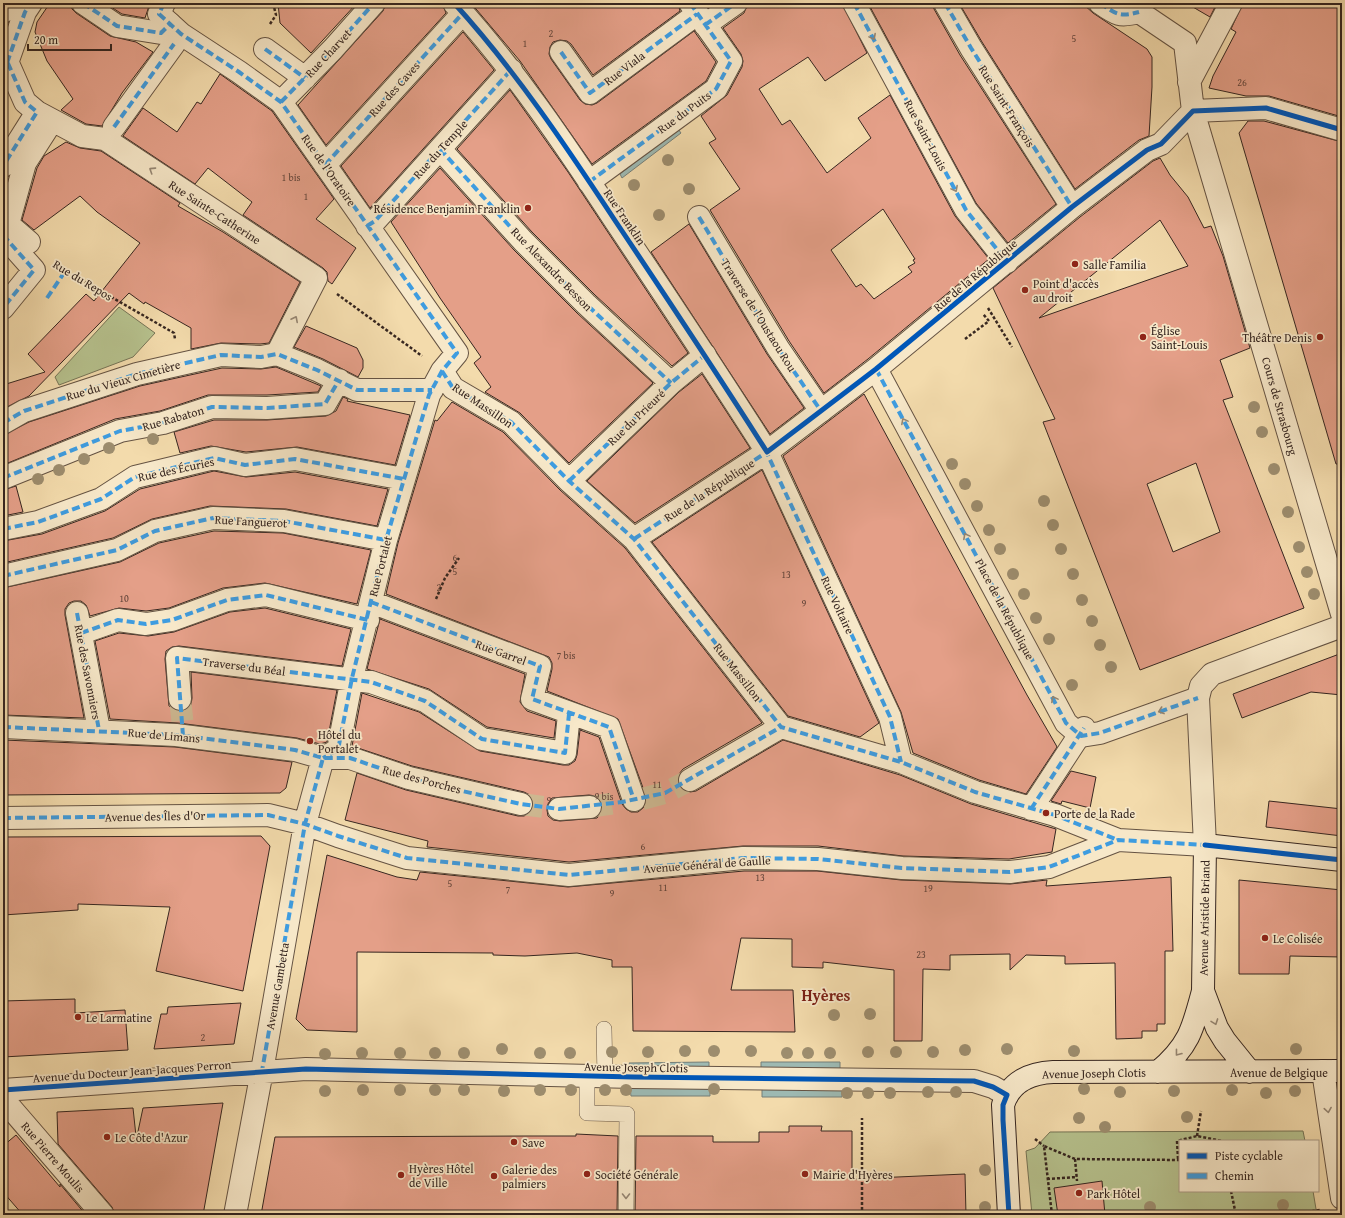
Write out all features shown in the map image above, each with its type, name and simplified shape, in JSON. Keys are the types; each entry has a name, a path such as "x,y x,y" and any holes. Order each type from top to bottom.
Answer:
{"street":[{"path":"3,12 7,3"},
{"path":"31,3 25,12 5,58 25,102 44,116"},
{"path":"83,3 118,26 172,34 114,126"},
{"name":"Rue de l'Oratoire","path":"164,3 159,14 172,34 181,34 281,102 457,354 442,371"},
{"name":"Rue Charvet","path":"281,102 333,49 374,3"},
{"name":"Rue Viala","path":"561,52 590,93 698,14 736,3"},
{"name":"Rue Saint-Louis","path":"854,3 966,210 1007,262"},
{"name":"Rue Saint-François","path":"945,3 971,48 1072,207"},
{"path":"1100,3 1123,16 1140,7"},
{"path":"1189,82 1231,3"},
{"name":"Cours de Strasbourg","path":"1140,7 1185,43 1193,110 1342,614"},
{"name":"Rue Franklin","path":"458,8 511,70 590,182 705,355 767,452"},
{"name":"Rue des Caves","path":"325,165 458,8"},
{"name":"Rue du Puits","path":"590,182 716,89 731,61 698,14"},
{"path":"265,49 305,78"},
{"name":"Rue du Temple","path":"367,226 374,221 511,70"},
{"path":"1193,110 1266,108 1342,130"},
{"name":"Rue de la République","path":"634,539 767,452 876,369 1072,207 1147,150 1161,144 1193,110"},
{"path":"3,166 44,116"},
{"path":"29,242 8,224 25,163 44,116"},
{"name":"Rue Sainte-Catherine","path":"44,116 82,136 105,139 316,278 277,354"},
{"name":"Rue Alexandre Besson","path":"440,149 528,246 586,304 671,384"},
{"name":"Traverse de l'Oustaou Rou","path":"699,217 778,348 821,411"},
{"path":"3,235 34,270 3,308"},
{"path":"277,354 339,380 357,390 432,390"},
{"name":"Rue du Vieux Cimetière","path":"3,423 24,410 137,374 221,355 261,357 277,354"},
{"name":"Rue du Prieuré","path":"569,481 671,384 705,355"},
{"name":"Place de la République","path":"876,369 1066,723 1083,732"},
{"name":"Rue Portalet","path":"322,758 338,750 352,678 386,540 432,390 442,371"},
{"name":"Rue Massillon","path":"442,371 453,388 511,422 569,481 634,539 780,727"},
{"name":"Rue Rabaton","path":"3,478 120,431 163,423 212,406 267,408 325,404 339,380"},
{"name":"Rue Voltaire","path":"767,452 890,717 901,762"},
{"name":"Rue des Écuries","path":"3,529 38,522 101,499 135,477 214,458 245,465 295,459 404,479"},
{"name":"Rue Fanguerot","path":"3,576 117,550 155,530 213,518 284,521 386,540"},
{"name":"Rue Garrel","path":"79,623 118,620 146,624 172,620 228,600 266,595 369,611 425,624 540,666 532,699 569,714 609,727 633,800"},
{"name":"Rue des Savonniers","path":"79,623 99,730"},
{"path":"1031,809 1041,792 1083,732 1100,733 1198,698 1201,686 1212,674 1342,626"},
{"name":"Traverse du Béal","path":"180,699 177,658 352,678"},
{"path":"352,678 371,682 424,701 482,739 565,753 569,714"},
{"name":"Avenue Aristide Briand","path":"1158,1072 1173,1060 1187,1041 1194,1026 1203,991 1205,845 1198,698"},
{"name":"Rue de Limans","path":"3,727 183,731 295,750 322,758"},
{"path":"690,780 780,727 901,762 975,792 1055,815 1118,840"},
{"name":"Rue des Porches","path":"322,758 350,758 409,778 521,804"},
{"name":"Avenue Gambetta","path":"235,1215 262,1071 305,824 322,758"},
{"path":"559,809 590,807"},
{"name":"Avenue des Îles d'Or","path":"3,818 268,814 305,824"},
{"name":"Avenue Général de Gaulle","path":"305,824 407,858 569,874 743,858 818,859 902,868 1010,872 1049,867 1118,840 1205,845 1342,860"},
{"name":"Avenue Aristide Briand","path":"1203,991 1217,1028 1225,1041 1250,1072"},
{"name":"Avenue Joseph Clotis","path":"262,1071 306,1069 596,1076 974,1081 993,1087 1006,1094 1018,1083 1032,1074 1053,1072 1216,1072"},
{"name":"Avenue du Docteur Jean-Jacques Perron","path":"3,1090 262,1071"},
{"path":"1332,1071 1334,1204"},
{"name":"Avenue de Belgique","path":"1216,1072 1332,1071"},
{"path":"1006,1094 1003,1105 1003,1120 1009,1215"},
{"name":"Rue Pierre Moulis","path":"3,1099 103,1215"}],"lane":[{"path":"604,1029 596,1076 587,1113 627,1114 626,1215"}],"path":[{"path":"336,293 442,371"},
{"path":"965,340 989,321 982,313 977,317"},
{"path":"1003,332 1012,347"},
{"path":"425,624 445,578 459,558"},
{"path":"1197,1136 1200,1111"},
{"path":"862,1118 862,1215"},
{"path":"1181,1140 1197,1136 1217,1140"},
{"path":"1035,1139 1044,1146 1075,1159 1179,1159 1177,1141 1179,1140"},
{"path":"1044,1146 1046,1179 1052,1215"},
{"path":"1075,1159 1077,1181"},
{"path":"1046,1179 1077,1177"},
{"path":"1231,1192 1236,1215"},
{"path":"1287,1215 1334,1204"}],"green space":[{"path":"119,307 155,333 133,357 59,385 55,377"},
{"path":"1303,1131 1305,1140 1179,1140 1179,1192 1313,1192 1317,1215 1032,1215 1026,1151 1035,1148 1050,1132"}],"water":[{"path":"678,129 681,133 622,178 620,174"},
{"path":"709,1062 709,1070 629,1070 629,1063"},
{"path":"761,1062 840,1062 840,1070 761,1070"},
{"path":"630,1088 710,1088 710,1096 631,1096"},
{"path":"762,1089 842,1089 842,1097 762,1097"}],"building":[{"path":"50,3 71,3 72,9 76,13 110,36 136,42 153,52 122,93 102,126 86,124 61,110 73,99 47,61 35,32 37,22"},
{"path":"105,3 150,3 145,18 122,14"},
{"path":"278,3 357,3 311,53 280,23"},
{"path":"386,3 442,3 446,13 326,145 298,105 383,11"},
{"path":"471,3 678,3 680,11 593,75 571,44 567,41 560,40 553,42 550,47 549,54 551,59 580,100 585,104 592,105 597,103 694,31 716,62 706,81 592,164 520,61"},
{"path":"748,3 842,3 867,53 825,81 808,57 759,89 782,125 790,120 827,173 871,138 858,118 890,95 955,216 989,259 868,359 824,393 789,341 710,210 740,189 709,143 716,139 701,116 727,95 742,67 743,61 741,54 723,28 744,13","holes":["883,209 915,259 913,260 915,263 908,267 912,272 874,299 861,284 856,287 831,250"]},
{"path":"868,3 933,3 934,9 960,55 1056,204 1008,243 976,203"},
{"path":"959,3 1082,3 1093,13 1147,49 1152,57 1149,136 1139,140 1075,189"},
{"path":"1186,3 1217,3 1210,17"},
{"path":"1243,3 1342,3 1342,117 1269,96 1246,96 1209,88 1213,76 1236,32 1231,29"},
{"path":"463,32 494,70 370,208 341,166"},
{"path":"220,74 272,111 334,199 316,219 356,248 332,284 328,281 327,272 323,268 243,215 252,202 208,168 195,184 123,136 143,108 177,132 197,102 201,104"},
{"path":"510,90 568,172 688,353 672,366 595,295 532,232 457,149"},
{"path":"1248,121 1264,121 1342,142 1342,464 1336,464 1239,133"},
{"path":"66,142 80,148 101,151 180,203 178,206 223,232 300,282 269,343 221,343 191,349 191,328 145,302 144,304 129,293 29,396 3,409 3,385 45,372 28,354 86,294 94,301 140,243 97,212 80,196 34,230 22,220 37,168 44,156"},
{"path":"1160,158 1170,175 1188,197 1204,228 1211,226 1223,256 1250,348 1220,360 1233,397 1223,400 1304,608 1140,670 1043,422 1055,419 993,288 1080,217 1153,161","holes":["1160,220 1188,266 1039,318","1196,463 1220,532 1173,552 1147,484"]},
{"path":"440,168 514,250 577,313 653,383 569,463 520,413 485,392 491,387 474,363 481,357 440,298 391,222"},
{"path":"689,224 767,354 804,408 770,434 651,252"},
{"path":"306,326 357,348 363,360 363,368 358,377 323,359 294,347"},
{"path":"276,367 321,386 318,392 267,395 208,395 160,411 115,419 3,465 3,435 29,422 140,386 222,368 261,369"},
{"path":"702,374 750,448 635,523 587,481 679,392"},
{"path":"864,394 1027,695 1057,747 1026,794 979,780 913,753 901,712 783,456"},
{"path":"343,397 348,399 347,401 410,415 395,465 297,447 246,452 211,446 180,453 174,432 214,420 267,420 326,416 336,411"},
{"path":"452,402 503,432 560,490 625,548 762,723 683,769 679,774 678,780 679,787 683,791 696,791 783,740 900,775 971,804 1056,829 1052,852 1009,859 903,856 818,846 743,846 569,862 427,847 428,841 345,820 357,773 406,790 518,816 524,816 530,813 533,806 533,800 530,795 524,792 412,766 352,746 362,693 419,712 480,751 569,765 575,761 577,755 580,730 599,737 622,804 631,812 638,812 646,803 646,796 618,719 547,691 552,669 552,663 549,657 386,594 398,543 435,420 437,421","holes":["589,795 596,796 600,800 602,806 601,813 597,818 560,821 553,820 548,816 548,804 552,798"]},
{"path":"762,470 879,723 860,737 788,716 652,542"},
{"path":"214,471 246,477 295,472 388,489 377,526 286,509 210,506 152,519 113,538 3,563 3,541 42,534 105,511 140,489"},
{"path":"16,486 23,512 3,516 3,490"},
{"path":"214,531 283,533 371,550 357,604 265,583 223,588 169,608 146,611 119,608 90,616 86,605 81,601 74,601 69,603 65,609 65,615 84,718 3,715 3,588 120,562 159,543"},
{"path":"265,608 351,629 342,666 179,646 172,647 166,651 165,659 169,706 174,710 181,711 187,710 191,705 191,672 337,690 327,742 320,744 297,738 178,723 110,719 95,641 119,633 148,636 174,632 230,612"},
{"path":"380,619 525,674 520,702 527,711 556,721 554,738 487,727 429,689 367,669"},
{"path":"1342,653 1342,695 1311,692 1242,718 1233,694"},
{"path":"3,740 175,747 292,762 286,788 280,793 3,795"},
{"path":"1071,771 1096,777 1090,808 1062,801 1061,804 1051,801"},
{"path":"1269,801 1342,809 1342,836 1266,827"},
{"path":"261,836 270,846 243,991 156,971 170,907 78,904 78,910 3,915 3,837"},
{"path":"327,855 397,877 417,880 420,872 568,887 744,871 817,871 901,880 1010,884 1047,880 1046,886 1171,877 1173,951 1165,951 1165,1024 1157,1024 1157,1031 1142,1031 1142,1038 1116,1039 1115,963 1065,964 1065,956 1026,955 1010,970 1010,954 950,955 950,970 923,969 922,1041 894,1041 894,970 823,962 823,968 792,967 792,939 741,938 731,990 793,990 795,1032 633,1031 632,967 612,967 612,960 577,953 525,956 493,955 493,953 357,952 357,1032 307,1030 296,1019"},
{"path":"1239,880 1342,890 1342,957 1290,956 1289,974 1239,974"},
{"path":"75,999 75,1013 125,1010 128,1050 3,1057 3,1001"},
{"path":"241,1003 234,1044 154,1049 161,1014 167,1014 168,1007"},
{"path":"223,1103 203,1215 115,1215 112,1207 58,1144 57,1112 133,1108 137,1136 143,1108"},
{"path":"789,1126 822,1126 821,1131 852,1131 852,1179 965,1174 966,1215 635,1215 636,1136 713,1136 713,1142 759,1142 759,1132 789,1132"},
{"path":"576,1134 618,1136 617,1215 261,1215 275,1137 576,1136"},
{"path":"16,1135 86,1215 23,1215 3,1192 3,1146"},
{"name":"Park Hôtel","path":"1102,1181 1105,1215 1058,1215 1054,1188"}],"tunnel":[{"path":"180,699 183,726"},
{"path":"642,799 665,793 690,780"},
{"path":"590,807 622,802"},
{"path":"521,804 559,809"}],"marked path":[{"path":"3,12 7,3"},
{"path":"7,63 25,12 31,3"},
{"path":"83,3 117,26 161,33 170,24"},
{"path":"164,3 159,14 181,34 281,102 457,353 442,371 429,395 386,540 352,678 338,750 323,758"},
{"path":"281,102 333,49 374,3"},
{"path":"589,182 716,89 731,61 690,3"},
{"path":"705,25 736,3"},
{"path":"854,3 966,210 1007,262"},
{"path":"945,3 971,48 1072,207"},
{"path":"1100,3 1123,15 1139,12"},
{"path":"325,165 463,13"},
{"path":"561,52 590,93 697,14"},
{"path":"114,127 174,44"},
{"path":"265,49 305,78"},
{"path":"3,52 25,102 37,112 3,166"},
{"path":"367,226 375,221 511,70"},
{"path":"440,149 523,241 586,304 671,383"},
{"path":"699,217 778,348 821,411"},
{"path":"3,235 34,270 3,308"},
{"path":"47,298 64,273"},
{"path":"3,423 24,411 137,374 221,355 261,357 277,354 317,370 357,390 432,390"},
{"path":"569,481 671,383 705,355"},
{"path":"876,369 1066,723 1081,736 1100,733 1198,698"},
{"path":"442,371 453,388 511,422 569,481 634,539 781,727 901,762 975,792 1055,815 1118,840"},
{"path":"3,478 120,431 163,423 212,407 267,408 325,404 339,380"},
{"path":"765,449 890,717 901,762"},
{"path":"634,539 770,450"},
{"path":"3,529 38,522 101,499 135,477 214,458 245,465 295,459 404,479"},
{"path":"3,576 117,550 155,531 213,518 284,521 386,540"},
{"path":"81,633 118,620 146,624 172,620 227,600 266,595 368,620"},
{"path":"371,602 540,666 532,699 609,727 634,800"},
{"path":"77,613 99,730"},
{"path":"183,736 177,658 371,682 425,701 482,739 565,753 569,714"},
{"path":"3,727 176,735 295,750 323,758 350,758 409,778 444,787 521,804 559,809 622,802 665,793 781,727"},
{"path":"1031,809 1084,728"},
{"path":"265,1071 262,1071 305,824 323,758"},
{"path":"3,818 268,815 305,824 407,858 569,875 743,858 818,859 902,868 1010,872 1049,867 1118,840 1205,845"}],"cycle path":[{"path":"454,3 498,55 559,137 767,452 876,369 1072,207 1147,150 1161,144 1193,111 1266,108 1342,130"},
{"path":"1205,845 1342,860"},
{"path":"3,1090 306,1069 633,1077 974,1081 993,1087 1007,1095 1003,1105 1003,1120 1009,1215"}],"place":[{"name":"Résidence Benjamin Franklin","path":"528,208"},
{"name":"Salle Familia","path":"1075,264"},
{"name":"Point d'accès au droit","path":"1025,290"},
{"name":"Église Saint-Louis","path":"1143,337"},
{"name":"Théâtre Denis","path":"1320,337"},
{"name":"Hôtel du Portalet","path":"310,741"},
{"name":"Porte de la Rade","path":"1046,813"},
{"name":"Le Colisée","path":"1265,938"},
{"name":"Le Larmatine","path":"78,1017"},
{"name":"Le Côte d'Azur","path":"107,1137"},
{"name":"Save","path":"514,1142"},
{"name":"Société Générale","path":"587,1174"},
{"name":"Mairie d'Hyères","path":"805,1174"},
{"name":"Hyères Hôtel de Ville","path":"401,1175"},
{"name":"Galerie des palmiers","path":"494,1176"},
{"name":"Park Hôtel","path":"1079,1193"}],"district":[{"name":"Hyères","path":"826,995"}]}
